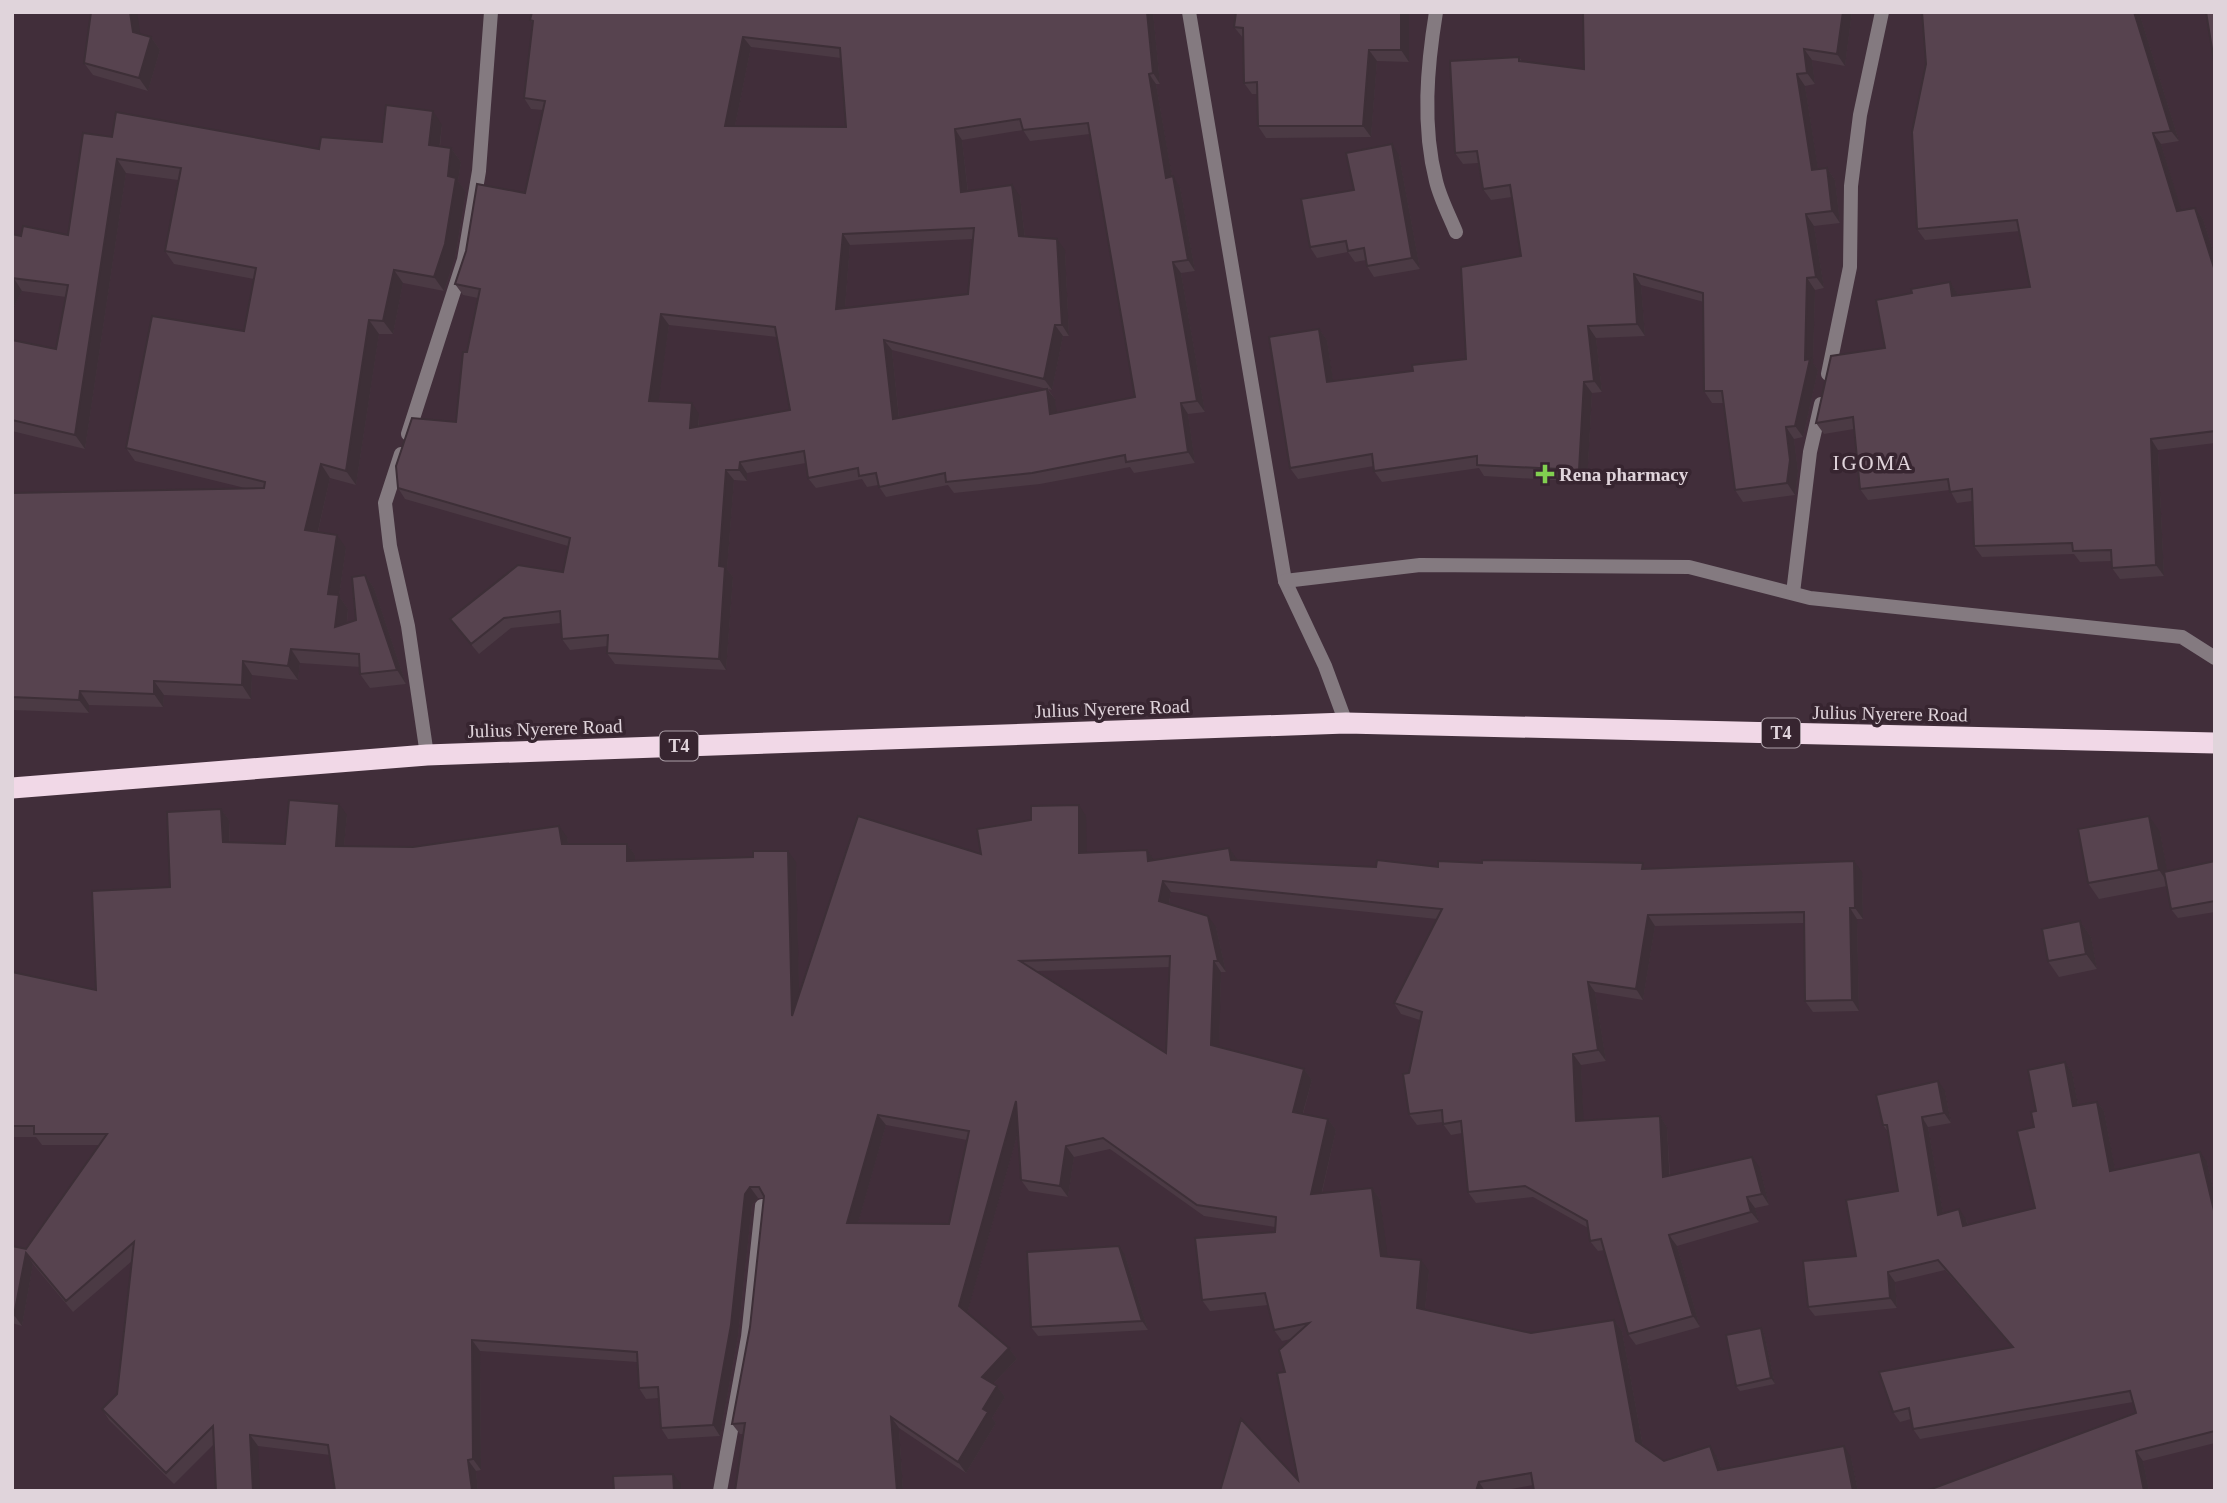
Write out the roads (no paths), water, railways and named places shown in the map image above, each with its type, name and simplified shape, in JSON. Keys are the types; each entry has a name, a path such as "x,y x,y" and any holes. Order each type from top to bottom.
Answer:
{"highway":[{"name":"Julius Nyerere Road","path":"12,788 427,755 1346,723 2215,743"}],"street":[{"path":"427,755 408,626 390,545 385,503 464,260 479,171 491,12"},
{"path":"1189,12 1284,581 1325,666 1346,723"},
{"path":"1436,12 1426,70 1429,124 1436,181 1456,232"},
{"path":"1793,593 1810,452 1850,268 1851,186 1858,127 1882,12"},
{"path":"1284,581 1420,565 1689,567 1824,599 2182,637 2215,658"},
{"path":"720,1491 748,1336 762,1206"}],"place":[{"name":"Rena pharmacy","path":"1545,474"}],"district":[{"name":"IGOMA","path":"1873,463"}]}
